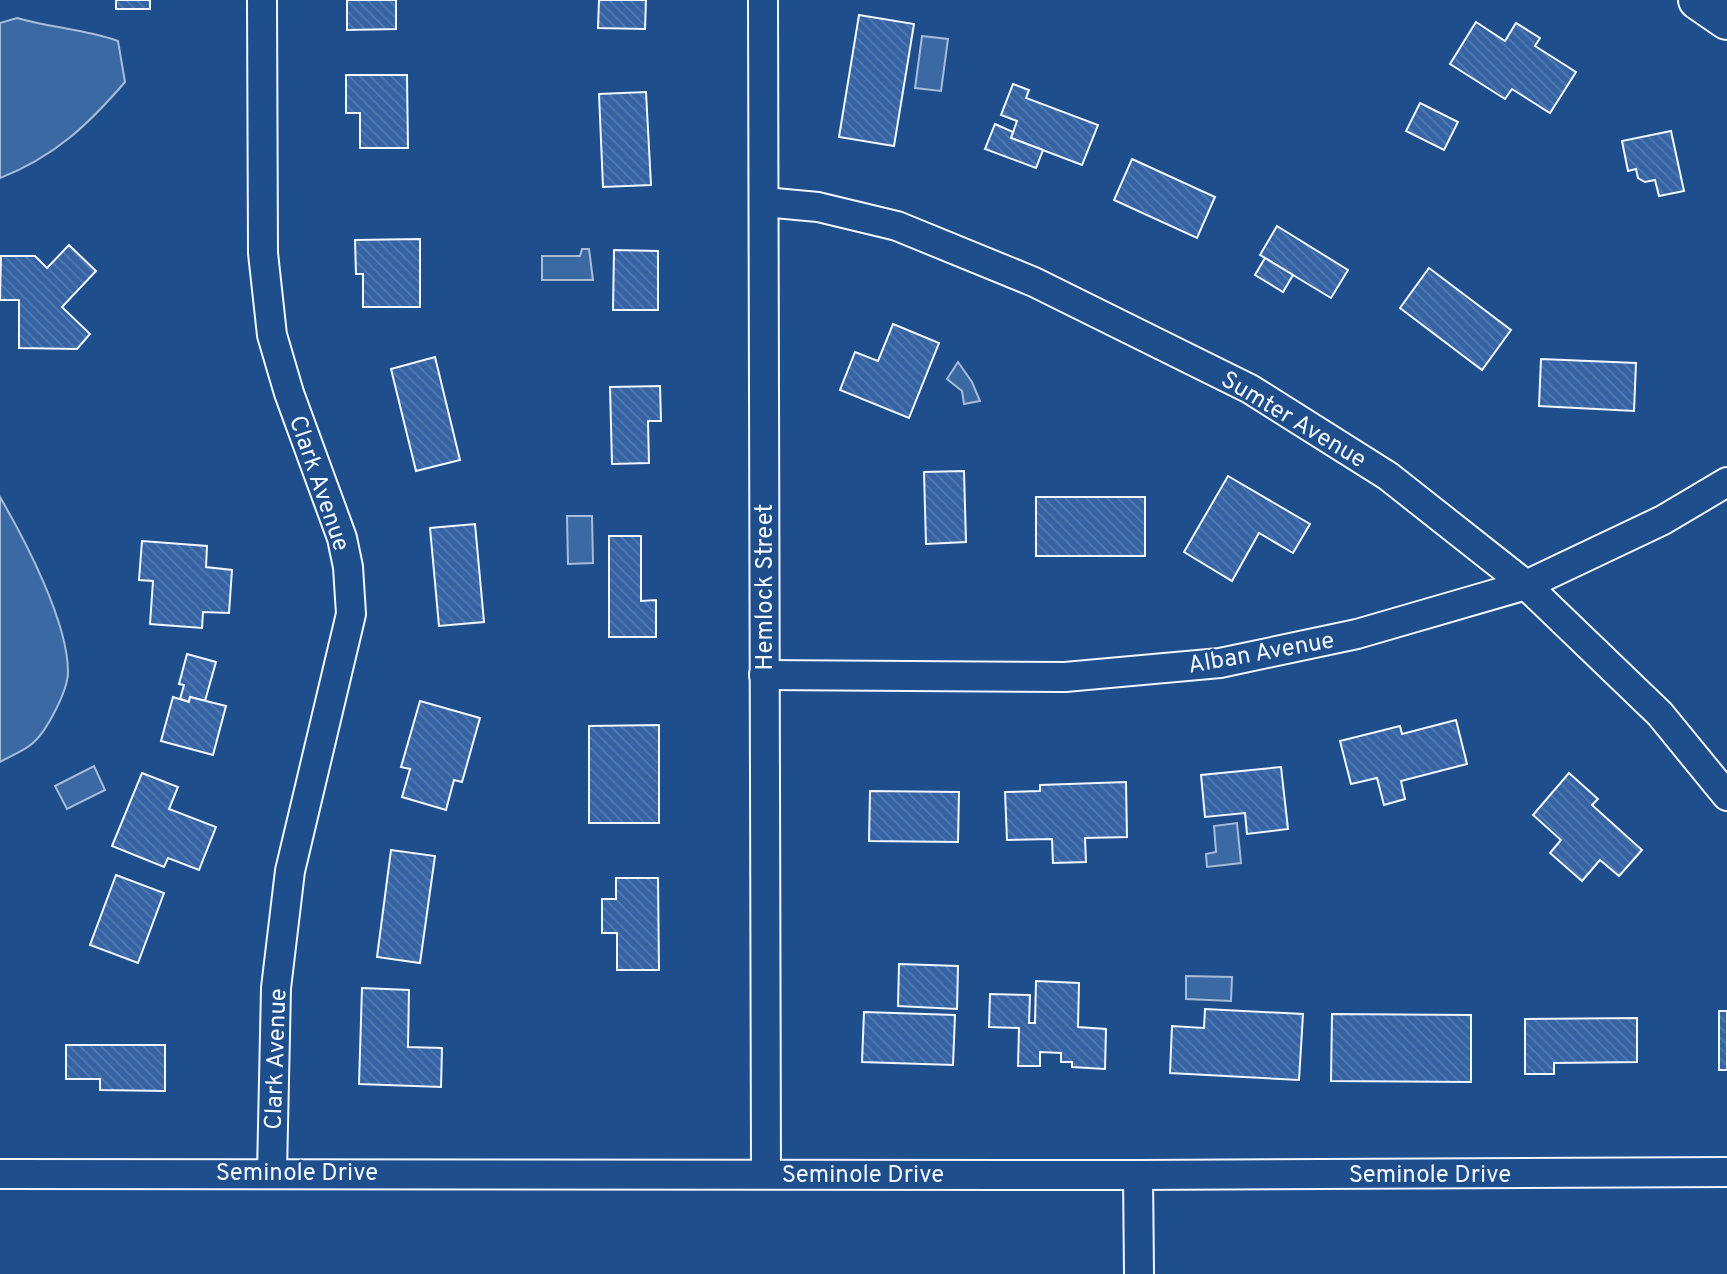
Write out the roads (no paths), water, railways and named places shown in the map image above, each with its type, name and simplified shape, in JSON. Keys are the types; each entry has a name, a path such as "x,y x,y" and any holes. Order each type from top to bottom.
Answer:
{"main road":[{"path":"1698,0 1727,20"}],"street":[{"name":"Clark Avenue","path":"262,0 263,253 272,335 289,393 342,538 348,568 351,614 290,871 276,988 272,1172"},
{"name":"Hemlock Street","path":"764,0 766,1174"},
{"name":"Sumter Avenue","path":"764,202 818,207 897,226 1034,282 1250,389 1388,476 1526,585 1660,714 1727,796"},
{"name":"Alban Avenue","path":"764,676 1065,677 1220,663 1357,635 1526,585 1663,520 1727,482"},
{"name":"Seminole Drive","path":"0,1174 272,1172 1138,1175 1727,1172"},
{"path":"1138,1175 1139,1274"}],"water":[{"path":"17,18 118,41 125,82 83,126 54,150 0,178 0,23"},
{"path":"922,36 948,39 941,91 915,88"},
{"path":"582,249 589,249 593,280 542,280 542,256 580,256"},
{"path":"958,362 972,382 980,401 964,404 962,391 947,379"},
{"path":"0,497 33,558 53,606 66,652 68,672 61,699 39,737 0,762"},
{"path":"567,516 592,516 593,563 568,564"},
{"path":"94,766 105,790 67,809 55,786"},
{"path":"1237,823 1241,863 1207,867 1206,854 1216,852 1214,826"},
{"path":"1186,976 1232,977 1231,1001 1186,999"}]}
